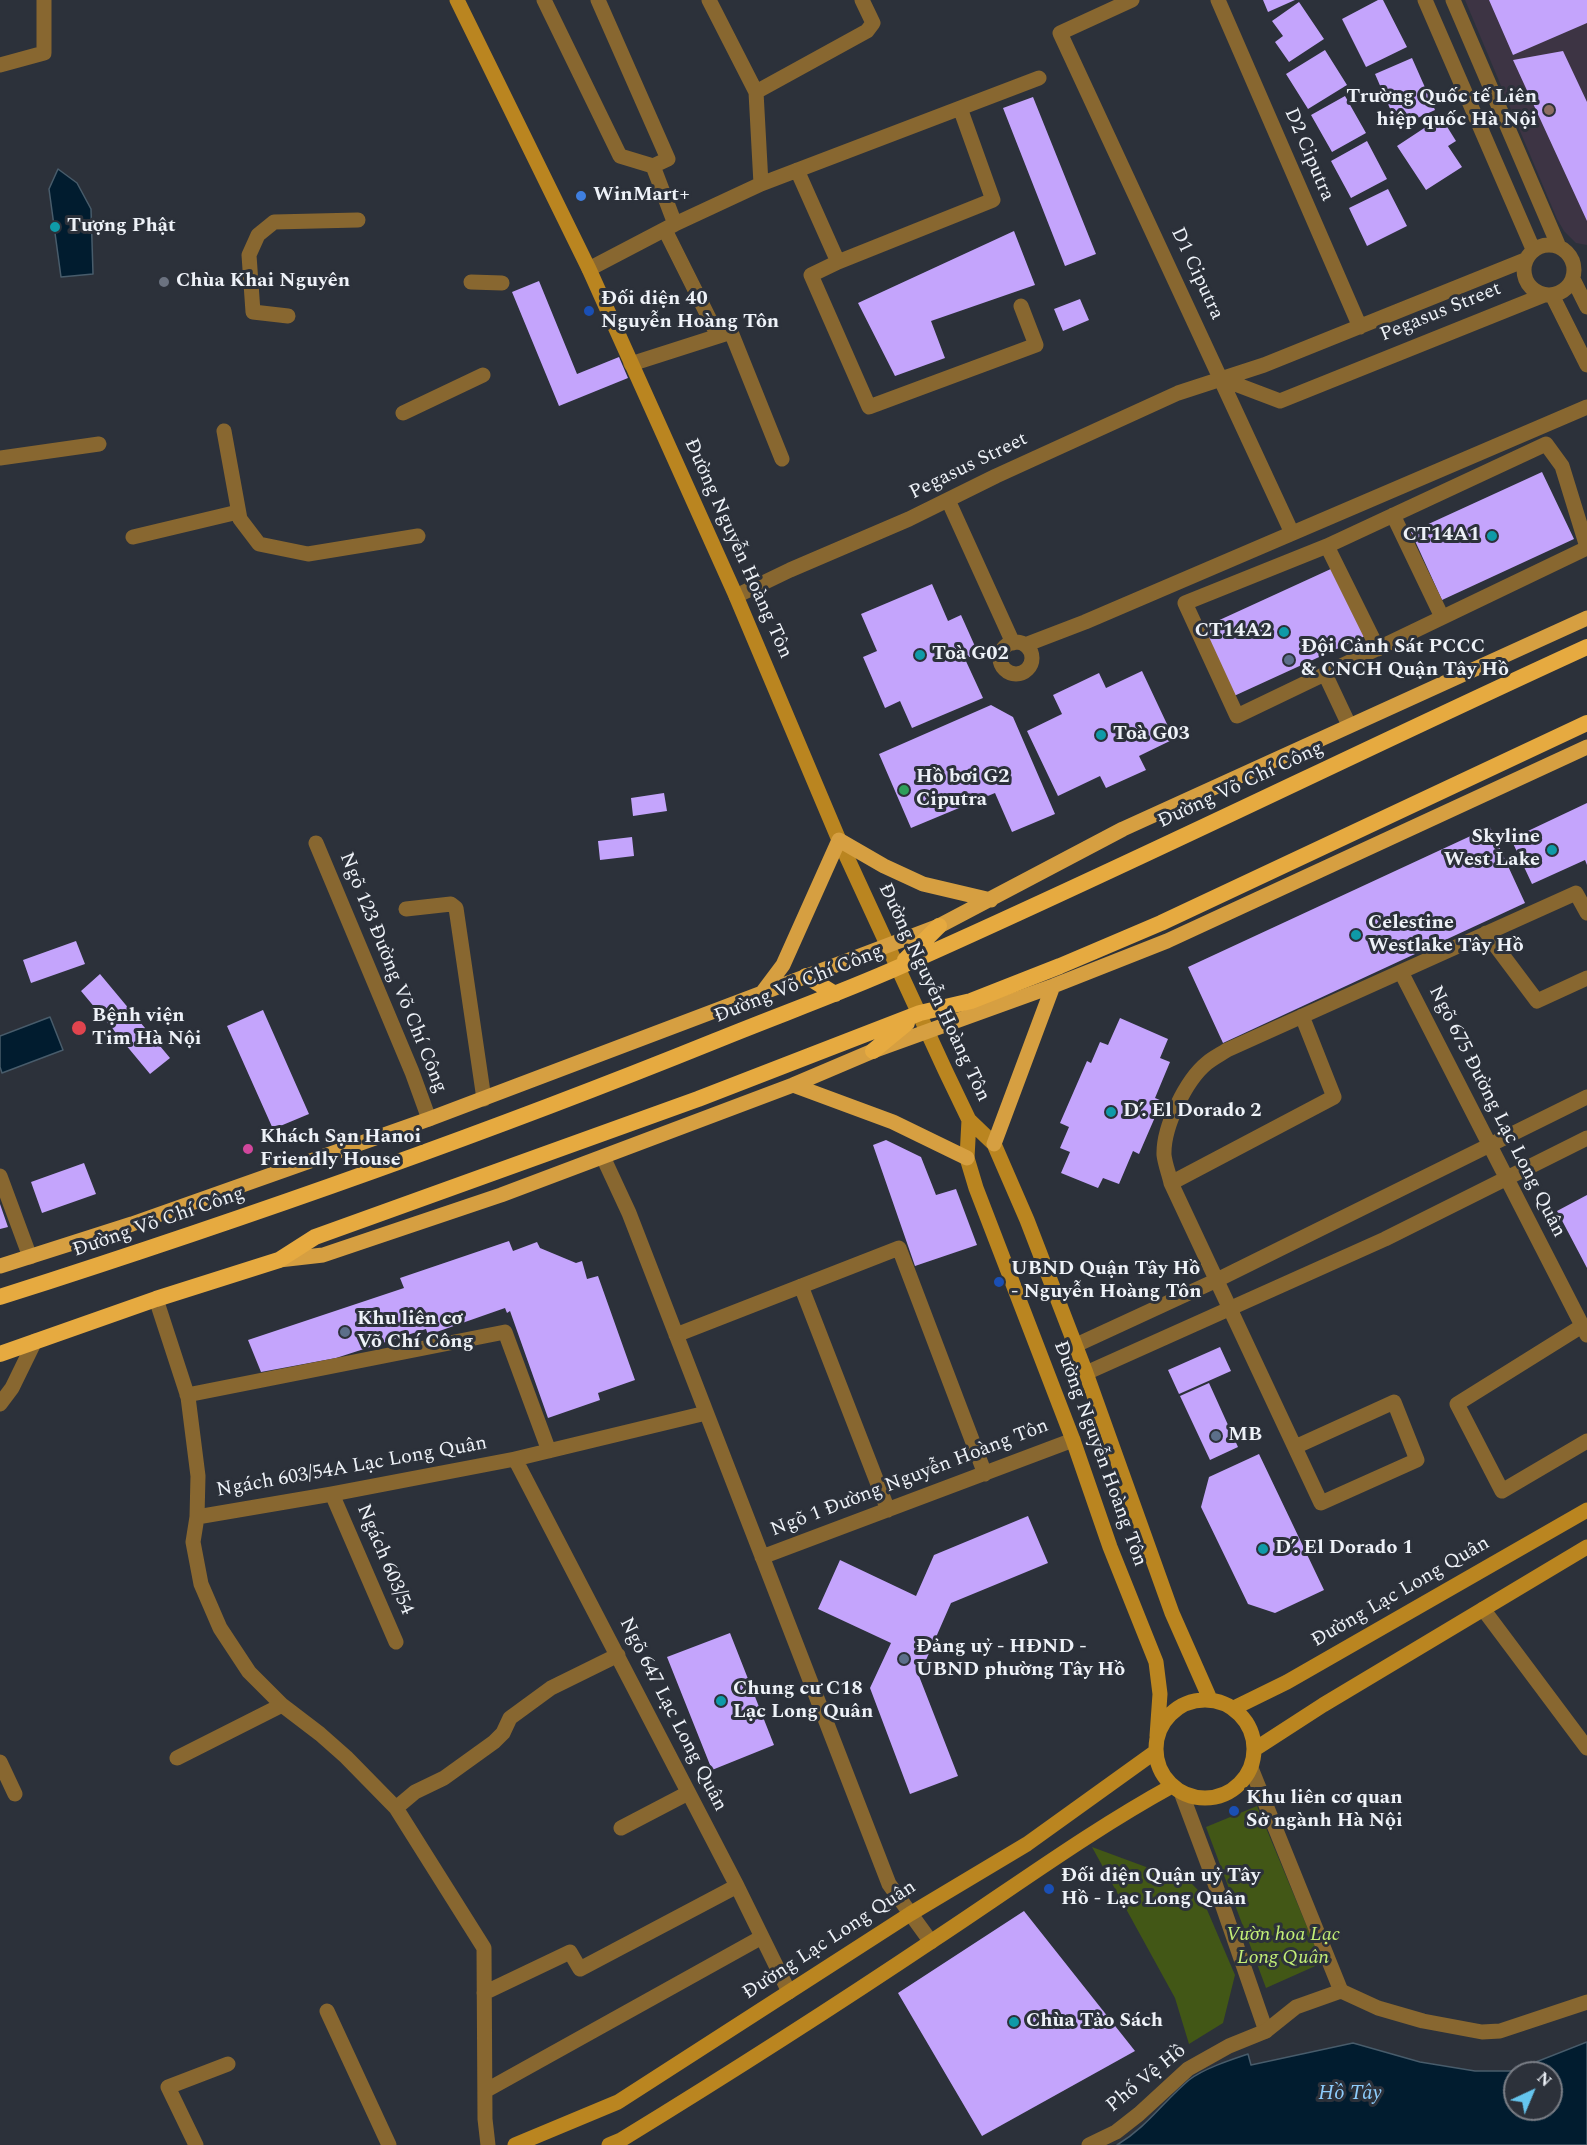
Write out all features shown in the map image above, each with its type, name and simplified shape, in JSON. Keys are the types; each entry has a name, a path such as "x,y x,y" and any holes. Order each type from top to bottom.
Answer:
{"highway":[{"name":"Đường Võ Chí Công","path":"0,1297 92,1268 391,1165 599,1087 835,994 1148,853 1587,647"},
{"path":"0,1354 156,1299 279,1260 315,1238 698,1099 920,1014 976,999 1161,924 1587,723"},
{"path":"898,967 939,926"},
{"path":"806,976 835,994"},
{"path":"976,999 990,1008"},
{"path":"873,1051 920,1014"}],"main road":[{"name":"Đường Nguyễn Hoàng Tôn","path":"457,0 589,269 736,596 839,840 927,1031 969,1120 994,1144 1027,1220 1086,1373 1172,1613 1210,1699"},
{"name":"Đường Võ Chí Công","path":"0,1266 132,1224 429,1119 939,926 1123,829 1587,618"},
{"path":"279,1260 323,1256 501,1195 793,1085 873,1051 1053,986 1167,941 1587,747"},
{"path":"762,993 783,965 839,840 884,866 923,884 990,900"},
{"path":"994,1144 1053,986"},
{"path":"793,1085 893,1122 967,1158"},
{"name":"Đường Nguyễn Hoàng Tôn","path":"969,1120 967,1158 976,1188 1073,1440 1110,1547 1156,1662 1160,1694 1157,1736"},
{"name":"Đường Lạc Long Quân","path":"1234,1708 1287,1682 1587,1510"},
{"path":"1255,1749 1323,1705 1587,1547"},
{"path":"1196,1699 1210,1699 1234,1708 1245,1719 1252,1733 1255,1749 1251,1768 1234,1789 1221,1796 1206,1798 1177,1789 1161,1770 1155,1752 1157,1736 1162,1723 1171,1712 1196,1699"},
{"name":"Đường Lạc Long Quân","path":"515,2145 618,2102 910,1914 1027,1844 1155,1752"},
{"path":"618,2143 931,1942 1117,1817 1177,1789"}],"street":[{"path":"0,65 44,53 44,0"},
{"path":"544,0 620,156 653,166 668,159 598,0"},
{"path":"709,0 756,92 761,184"},
{"path":"756,92 867,31 873,23 862,0"},
{"name":"D1 Ciputra","path":"1132,0 1060,33 1292,533"},
{"name":"D2 Ciputra","path":"1218,0 1360,327"},
{"path":"1425,0 1529,255 1523,273 1525,279 1532,290 1548,295 1567,288 1578,275"},
{"path":"1453,0 1559,247"},
{"path":"589,269 761,184 1039,78"},
{"path":"960,108 993,200 811,275 869,407 1036,345 1021,306"},
{"path":"653,166 670,227 718,336"},
{"path":"797,170 838,262"},
{"path":"288,316 253,312 249,255 258,236 274,222 358,220"},
{"path":"1529,255 1548,245 1559,247 1567,253 1578,275 1587,307"},
{"name":"Pegasus Street","path":"736,596 1178,393 1264,365 1529,255"},
{"path":"471,282 502,283"},
{"path":"1548,295 1587,365"},
{"name":"Pegasus Street","path":"1222,379 1280,401 1548,295"},
{"path":"631,364 731,332 782,459"},
{"path":"403,413 483,375"},
{"path":"948,500 1019,644 1084,622 1587,407"},
{"path":"224,431 240,519 259,544 308,554 418,536"},
{"path":"0,458 99,444"},
{"path":"1546,444 1562,466 1587,547 1237,716 1185,603 1327,546 1394,515 1546,444"},
{"path":"132,537 238,512"},
{"path":"1394,515 1442,617"},
{"path":"1327,546 1378,649"},
{"path":"1325,674 1349,725"},
{"name":"Ngõ 123 Đường Võ Chí Công","path":"316,843 412,1072 429,1119"},
{"path":"1295,1447 1394,1402 1417,1460 1321,1503 1171,1183 1164,1156 1166,1133 1179,1103 1193,1079 1207,1063 1227,1050 1576,893 1587,913"},
{"path":"406,909 451,904 456,908 484,1098"},
{"path":"1486,933 1537,1001 1587,978"},
{"name":"Ngõ 675 Đường Lạc Long Quân","path":"1401,972 1584,1330"},
{"path":"1171,1183 1334,1097 1302,1016"},
{"path":"1074,1346 1217,1280 1587,1097"},
{"path":"1086,1373 1385,1239 1587,1138"},
{"path":"603,1157 629,1213 889,1884 931,1942"},
{"path":"0,1176 30,1257"},
{"path":"676,1335 899,1248 985,1474"},
{"path":"801,1286 888,1510"},
{"path":"156,1299 187,1395 198,1476 197,1517 193,1542 201,1584 220,1628 249,1672 282,1706 320,1734 396,1808 484,1948 485,2091 488,2145"},
{"path":"1584,1330 1457,1404 1502,1491 1587,1441"},
{"path":"187,1395 505,1332 549,1451"},
{"path":"0,1404 12,1388 35,1341"},
{"name":"Ngách 603/54A Lạc Long Quân","path":"197,1517 515,1459 706,1413"},
{"name":"Ngõ 1 Đường Nguyễn Hoàng Tôn","path":"762,1557 1073,1440"},
{"name":"Ngõ 647 Lạc Long Quân","path":"515,1459 737,1886 789,1992"},
{"name":"Ngách 603/54","path":"332,1494 396,1642"},
{"path":"1482,1609 1587,1748"},
{"path":"396,1808 415,1792 444,1778 494,1742 503,1733 510,1718 552,1688 618,1655"},
{"path":"177,1758 282,1706"},
{"path":"0,1762 15,1794"},
{"path":"1251,1768 1341,1991 1378,2008 1482,2032 1500,2031 1587,2002"},
{"path":"1177,1789 1211,1872 1266,2031"},
{"path":"621,1828 688,1793"},
{"path":"484,1994 570,1952 580,1969 737,1886"},
{"path":"485,2091 762,1937"},
{"name":"Phố Vệ Hồ","path":"1089,2145 1116,2132 1188,2069 1229,2046 1266,2031 1296,2007 1341,1991"},
{"path":"327,2012 389,2145"},
{"path":"196,2145 168,2087 228,2064"}],"shaded area":[{"name":"Trường Quốc tế Liên hiệp quốc Hà Nội","path":"1465,0 1587,0 1587,245 1576,243 1564,231 1557,219"}],"green space":[{"name":"Vườn hoa Lạc Long Quân","path":"1257,1806 1322,1963 1266,1988 1206,1827"},
{"path":"1092,1847 1192,1884 1199,1891 1235,1975 1223,2023 1189,2044 1175,1998"}],"water":[{"path":"58,169 77,183 91,209 93,274 61,277 49,189"},
{"path":"50,1017 63,1050 2,1073 0,1036"},
{"name":"Hồ Tây","path":"1587,2042 1587,2145 1117,2145 1146,2122 1189,2080 1209,2069 1248,2054 1251,2065 1353,2043 1420,2062 1475,2071 1503,2071 1503,2121 1563,2121 1563,2061 1539,2061"}],"building":[{"path":"1263,0 1295,0 1268,12"},
{"path":"1378,0 1383,0 1407,47 1366,67 1342,19"},
{"path":"1489,0 1587,0 1587,23 1513,55"},
{"path":"1299,2 1324,39 1289,62 1275,42 1283,36 1272,21"},
{"path":"1325,50 1347,85 1308,109 1286,74"},
{"path":"1563,51 1587,102 1587,221 1513,60"},
{"path":"1412,58 1435,110 1398,127 1375,74"},
{"path":"1345,96 1366,133 1332,152 1311,115"},
{"path":"1033,97 1096,254 1065,266 1003,108"},
{"path":"1441,117 1456,141 1448,146 1462,167 1426,190 1397,146"},
{"path":"1367,141 1387,179 1351,198 1331,161"},
{"path":"1388,189 1407,226 1367,246 1349,208"},
{"path":"1014,231 1035,285 931,321 945,358 895,376 858,303"},
{"path":"539,281 577,374 619,357 628,378 559,406 512,292"},
{"path":"1080,299 1089,320 1063,331 1054,309"},
{"name":"CT14A1","path":"1542,472 1574,539 1442,600 1411,532"},
{"name":"CT14A2","path":"1333,568 1365,636 1234,696 1202,628"},
{"name":"Toà G02","path":"932,584 948,621 961,615 978,653 965,659 983,698 912,728 900,701 885,708 863,657 877,651 861,614"},
{"name":"Toà G03","path":"1142,671 1174,739 1139,756 1146,770 1106,788 1100,776 1058,796 1027,731 1062,714 1053,695 1099,673 1106,688"},
{"path":"991,705 1013,717 1055,814 1012,832 995,793 911,828 879,754"},
{"path":"664,793 667,811 633,816 631,798"},
{"name":"Skyline West Lake","path":"1587,803 1587,865 1585,860 1532,884 1511,839"},
{"name":"Celestine Westlake Tây Hồ","path":"1490,827 1525,903 1223,1043 1188,967"},
{"path":"632,837 634,856 600,860 598,841"},
{"path":"76,941 85,964 31,983 23,960"},
{"path":"100,974 170,1058 150,1074 81,991"},
{"path":"263,1010 309,1114 273,1129 227,1026"},
{"name":"D’. El Dorado 2","path":"1120,1018 1168,1039 1160,1058 1170,1062 1155,1098 1162,1101 1139,1154 1133,1151 1119,1184 1103,1178 1098,1188 1061,1173 1070,1152 1060,1148 1069,1127 1060,1123 1087,1061 1091,1063 1100,1042 1108,1045"},
{"path":"886,1140 921,1157 936,1195 956,1189 977,1245 915,1266 873,1145"},
{"path":"84,1163 96,1194 42,1213 31,1182"},
{"path":"1587,1195 1587,1268 1557,1211"},
{"path":"0,1204 8,1227 0,1229"},
{"name":"Khu liên cơ Võ Chí Công","path":"509,1241 513,1251 537,1242 540,1248 576,1263 582,1261 587,1279 598,1276 635,1380 598,1393 600,1400 548,1418 510,1311 507,1313 505,1308 428,1335 426,1329 336,1358 261,1372 248,1340 404,1288 400,1278"},
{"path":"1220,1347 1231,1371 1179,1394 1168,1370"},
{"path":"1209,1383 1238,1447 1210,1460 1180,1396"},
{"name":"D’. El Dorado 1","path":"1259,1454 1324,1590 1275,1613 1248,1604 1201,1507 1209,1477"},
{"name":"Đảng uỷ - HĐND - UBND phường Tây Hồ","path":"1028,1516 1048,1563 951,1603 919,1676 958,1776 910,1794 870,1688 891,1643 818,1609 840,1560 916,1596 934,1555"},
{"name":"Chung cư C18 Lạc Long Quân","path":"730,1633 774,1745 712,1770 667,1657"},
{"name":"Chùa Tảo Sách","path":"1024,1911 1135,2051 982,2136 898,1993"}],"place":[{"name":"Trường Quốc tế Liên hiệp quốc Hà Nội","path":"1549,110"},
{"name":"WinMart+","path":"581,196"},
{"name":"Tượng Phật","path":"55,227"},
{"name":"Chùa Khai Nguyên","path":"164,282"},
{"name":"Đối diện 40 Nguyễn Hoàng Tôn","path":"589,311"},
{"name":"CT14A1","path":"1492,536"},
{"name":"CT14A2","path":"1284,632"},
{"name":"Toà G02","path":"920,655"},
{"name":"Đội Cảnh Sát PCCC & CNCH Quận Tây Hồ","path":"1289,660"},
{"name":"Toà G03","path":"1101,735"},
{"name":"Hồ bơi G2 Ciputra","path":"904,790"},
{"name":"Skyline West Lake","path":"1552,850"},
{"name":"Celestine Westlake Tây Hồ","path":"1356,935"},
{"name":"Bệnh viện Tim Hà Nội","path":"79,1028"},
{"name":"D’. El Dorado 2","path":"1111,1112"},
{"name":"Khách Sạn Hanoi Friendly House","path":"248,1149"},
{"name":"UBND Quận Tây Hồ - Nguyễn Hoàng Tôn","path":"999,1282"},
{"name":"Khu liên cơ Võ Chí Công","path":"345,1332"},
{"name":"MB","path":"1216,1436"},
{"name":"D’. El Dorado 1","path":"1263,1549"},
{"name":"Đảng uỷ - HĐND - UBND phường Tây Hồ","path":"904,1659"},
{"name":"Chung cư C18 Lạc Long Quân","path":"721,1701"},
{"name":"Khu liên cơ quan Sở ngành Hà Nội","path":"1234,1811"},
{"name":"Đối diện Quận uỷ Tây Hồ - Lạc Long Quân","path":"1049,1889"},
{"name":"Chùa Tảo Sách","path":"1014,2022"}]}
